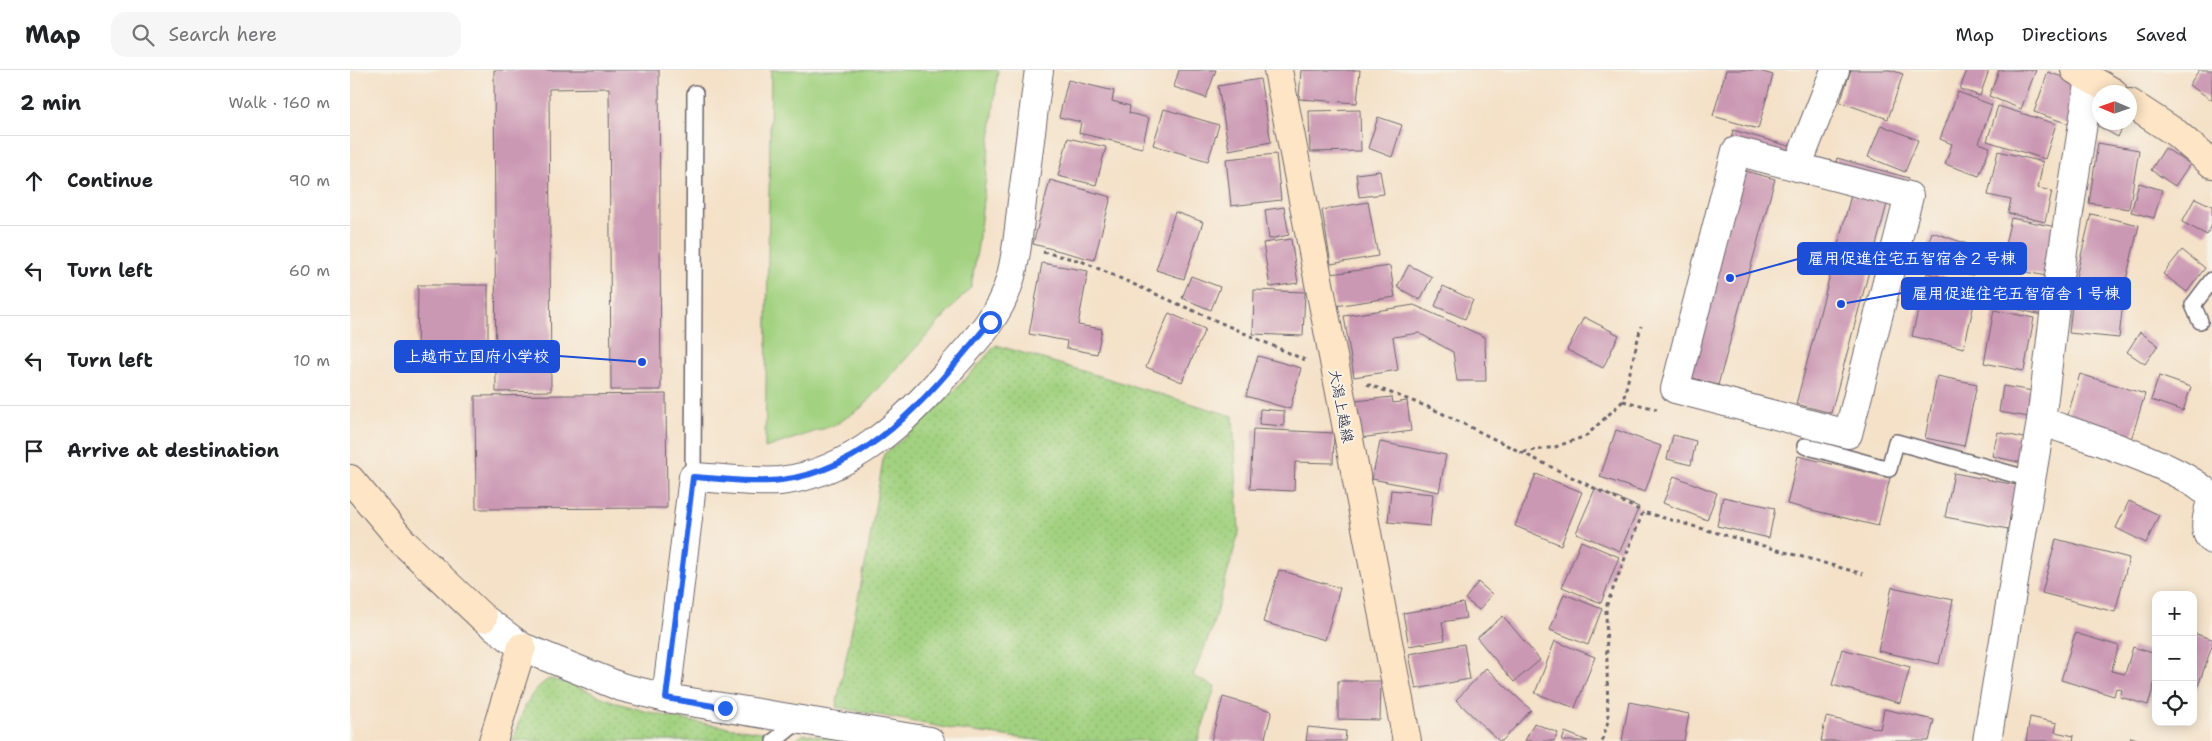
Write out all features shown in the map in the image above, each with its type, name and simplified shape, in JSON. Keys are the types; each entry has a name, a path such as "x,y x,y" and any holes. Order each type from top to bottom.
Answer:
{"main road":[{"name":"大潟上越線","path":"1278,70 1407,741"},
{"path":"2083,74 2101,85"},
{"path":"2137,107 2176,132 2212,164"},
{"path":"350,479 403,542 483,618"},
{"path":"493,741 522,647"}],"street":[{"path":"666,698 693,477 780,481 812,473 840,463 896,428 930,394 960,359 990,322 1002,303 1010,282 1017,245 1039,70"},
{"path":"1797,167 1835,70"},
{"path":"1987,741 2008,626 2030,479 2041,421 2083,74"},
{"path":"1736,151 1797,167 1909,196 1848,434 1675,389 1736,151"},
{"path":"2041,421 2154,463 2202,487 2210,497 2210,510 2205,525 2208,536 2212,540"},
{"path":"483,618 522,647 621,686 666,698 930,741"}],"lane":[{"path":"693,477 695,93"},
{"path":"2200,321 2193,305 2212,280"},
{"path":"1805,446 1888,469 1896,442 2030,479"},
{"path":"774,741 800,720"}],"path":[{"path":"1522,452 1556,447 1586,436 1623,401 1642,326"},
{"path":"1602,741 1608,721 1606,607 1643,512 1863,574"}],"green space":[{"path":"771,70 998,70 978,245 971,287 861,408 835,425 765,448"},
{"path":"996,345 1233,416 1239,532 1211,631 1193,676 1215,687 1198,741 1043,741 952,729 836,707 868,550 884,454 915,429 943,402"},
{"path":"549,679 568,683 615,702 660,715 768,733 759,741 513,741 525,706 535,691"},
{"path":"804,734 852,741 794,741"}],"building":[{"path":"494,70 659,70 661,390 611,390 609,88 549,89 551,391 496,392"},
{"path":"1179,70 1216,70 1206,98 1174,87"},
{"path":"1301,70 1360,70 1357,103 1299,99"},
{"path":"1726,70 1756,70 1773,75 1758,129 1713,116"},
{"path":"1851,70 1890,70 1903,74 1888,119 1840,102"},
{"path":"1967,70 1989,70 1980,96 1960,89"},
{"path":"1999,70 2036,70 2021,109 1989,96"},
{"path":"2199,70 2212,70 2212,100 2189,85"},
{"path":"2048,72 2083,84 2069,124 2034,112"},
{"path":"1260,79 1271,142 1229,150 1218,86"},
{"path":"1068,80 1114,91 1112,101 1130,106 1129,113 1149,118 1142,148 1079,133 1081,122 1059,117"},
{"path":"1958,92 1992,105 1979,143 1990,147 1979,176 1945,164 1952,144 1940,139"},
{"path":"1998,106 2056,124 2045,159 1987,141"},
{"path":"1164,109 1219,125 1208,161 1153,145"},
{"path":"1360,110 1361,151 1310,152 1309,111"},
{"path":"1378,117 1402,125 1392,157 1368,148"},
{"path":"1881,125 1918,140 1905,172 1868,157"},
{"path":"1733,130 1792,147 1789,159 1730,142"},
{"path":"2105,130 2121,130 2118,137"},
{"path":"1068,138 1106,147 1096,185 1058,176"},
{"path":"2098,143 2139,150 2129,209 2089,203"},
{"path":"2165,148 2190,164 2175,186 2151,170"},
{"path":"1998,151 2043,162 2038,188 2052,191 2045,222 2008,213 2011,200 1988,195"},
{"path":"1276,154 1281,200 1231,206 1226,159"},
{"path":"1837,158 1909,178 1906,189 1834,169"},
{"path":"1742,170 1775,179 1718,385 1685,376"},
{"path":"1380,171 1384,194 1359,197 1356,174"},
{"path":"1050,180 1111,197 1094,260 1033,244"},
{"path":"2139,183 2162,190 2154,218 2131,212"},
{"path":"1851,195 1887,204 1831,413 1796,404"},
{"path":"2195,198 2212,206 2212,225 2207,235 2182,222"},
{"path":"1368,202 1378,256 1331,264 1322,210"},
{"path":"1284,207 1289,235 1269,239 1265,210"},
{"path":"1175,212 1203,222 1184,279 1156,270"},
{"path":"2091,214 2139,225 2124,288 2076,277"},
{"path":"2011,218 2056,227 2046,276 2000,267"},
{"path":"1932,232 1982,249 1973,275 1924,259"},
{"path":"1291,239 1298,283 1270,287 1263,243"},
{"path":"2182,250 2205,268 2187,292 2163,274"},
{"path":"1042,263 1088,271 1078,325 1102,329 1097,354 1066,348 1067,341 1029,334"},
{"path":"1409,265 1432,277 1420,300 1397,287"},
{"path":"1390,266 1395,297 1335,306 1331,274"},
{"path":"1927,273 1978,286 1964,348 1912,336"},
{"path":"1191,276 1220,287 1211,310 1182,298"},
{"path":"2003,279 2048,289 2042,315 1998,305"},
{"path":"418,285 488,285 488,365 417,364"},
{"path":"1443,286 1473,300 1465,319 1435,306"},
{"path":"1254,290 1305,292 1303,336 1253,334"},
{"path":"2073,296 2123,302 2119,338 2069,333"},
{"path":"1414,305 1485,337 1486,381 1457,381 1453,352 1419,333 1393,337 1398,370 1354,377 1344,316"},
{"path":"1994,310 2034,318 2024,371 1984,363"},
{"path":"1169,313 1205,329 1182,382 1146,367"},
{"path":"1584,317 1619,335 1603,368 1567,350"},
{"path":"2140,332 2158,345 2145,364 2127,352"},
{"path":"1258,356 1301,368 1290,409 1246,396"},
{"path":"2080,374 2145,394 2131,440 2066,421"},
{"path":"1937,376 1977,384 1964,446 1925,438"},
{"path":"2159,376 2191,387 2183,411 2151,400"},
{"path":"2003,386 2033,391 2029,417 1999,412"},
{"path":"666,394 667,508 476,509 475,396"},
{"path":"1392,397 1393,403 1407,401 1411,431 1360,438 1356,401"},
{"path":"1260,409 1284,411 1284,426 1259,424"},
{"path":"1253,429 1334,433 1333,463 1295,462 1294,491 1250,489"},
{"path":"1616,430 1661,446 1645,492 1600,477"},
{"path":"1998,432 2027,439 2022,463 1992,456"},
{"path":"1673,435 1696,441 1691,465 1667,459"},
{"path":"1380,442 1446,455 1439,492 1372,479"},
{"path":"1798,456 1890,478 1878,526 1787,504"},
{"path":"1954,473 2016,485 2008,529 1945,517"},
{"path":"1536,474 1582,492 1561,545 1515,526"},
{"path":"1674,476 1717,493 1707,520 1663,503"},
{"path":"1595,489 1639,507 1620,551 1576,533"},
{"path":"1391,490 1433,494 1430,526 1388,522"},
{"path":"1723,497 1775,508 1769,538 1717,526"},
{"path":"2129,501 2159,515 2146,543 2116,528"},
{"path":"2056,539 2129,558 2115,612 2042,593"},
{"path":"1581,541 1619,557 1601,603 1562,587"},
{"path":"1279,570 1340,588 1325,640 1263,622"},
{"path":"1478,582 1492,594 1479,610 1465,599"},
{"path":"1892,587 1953,600 1939,664 1878,651"},
{"path":"1564,594 1602,609 1588,645 1550,630"},
{"path":"1463,603 1466,618 1442,622 1445,640 1409,646 1403,613"},
{"path":"1503,616 1540,660 1514,682 1477,638"},
{"path":"2075,633 2119,646 2111,671 2125,674 2133,647 2152,653 2152,692 2148,705 2120,697 2122,690 2116,688 2114,696 2061,680"},
{"path":"2197,634 2212,639 2212,646 2197,689"},
{"path":"1555,641 1595,657 1575,708 1535,693"},
{"path":"1464,644 1470,679 1416,689 1409,654"},
{"path":"1842,649 1910,667 1900,703 1832,685"},
{"path":"1486,668 1531,710 1502,741 1499,741 1456,700"},
{"path":"1338,681 1381,681 1380,720 1338,719"},
{"path":"1223,697 1272,711 1264,741 1211,741"},
{"path":"1629,702 1689,714 1684,741 1622,741"},
{"path":"1884,709 1934,720 1929,741 1821,741 1826,717 1880,729"},
{"path":"2030,717 2057,723 2055,732 2074,736 2073,741 2026,741"},
{"path":"1534,723 1558,733 1554,741 1525,741"},
{"path":"1308,727 1346,731 1345,741 1306,741"},
{"path":"1565,732 1588,741 1562,741"},
{"path":"2131,737 2143,741 2130,741"}],"place":[{"name":"雇用促進住宅五智宿舎２号棟","path":"1730,278"},
{"name":"雇用促進住宅五智宿舎１号棟","path":"1841,304"},
{"name":"上越市立国府小学校","path":"642,362"}],"route":[{"path":"725,708 666,698 693,477 780,481 812,473 840,463 896,428 930,394 990,322"}]}
